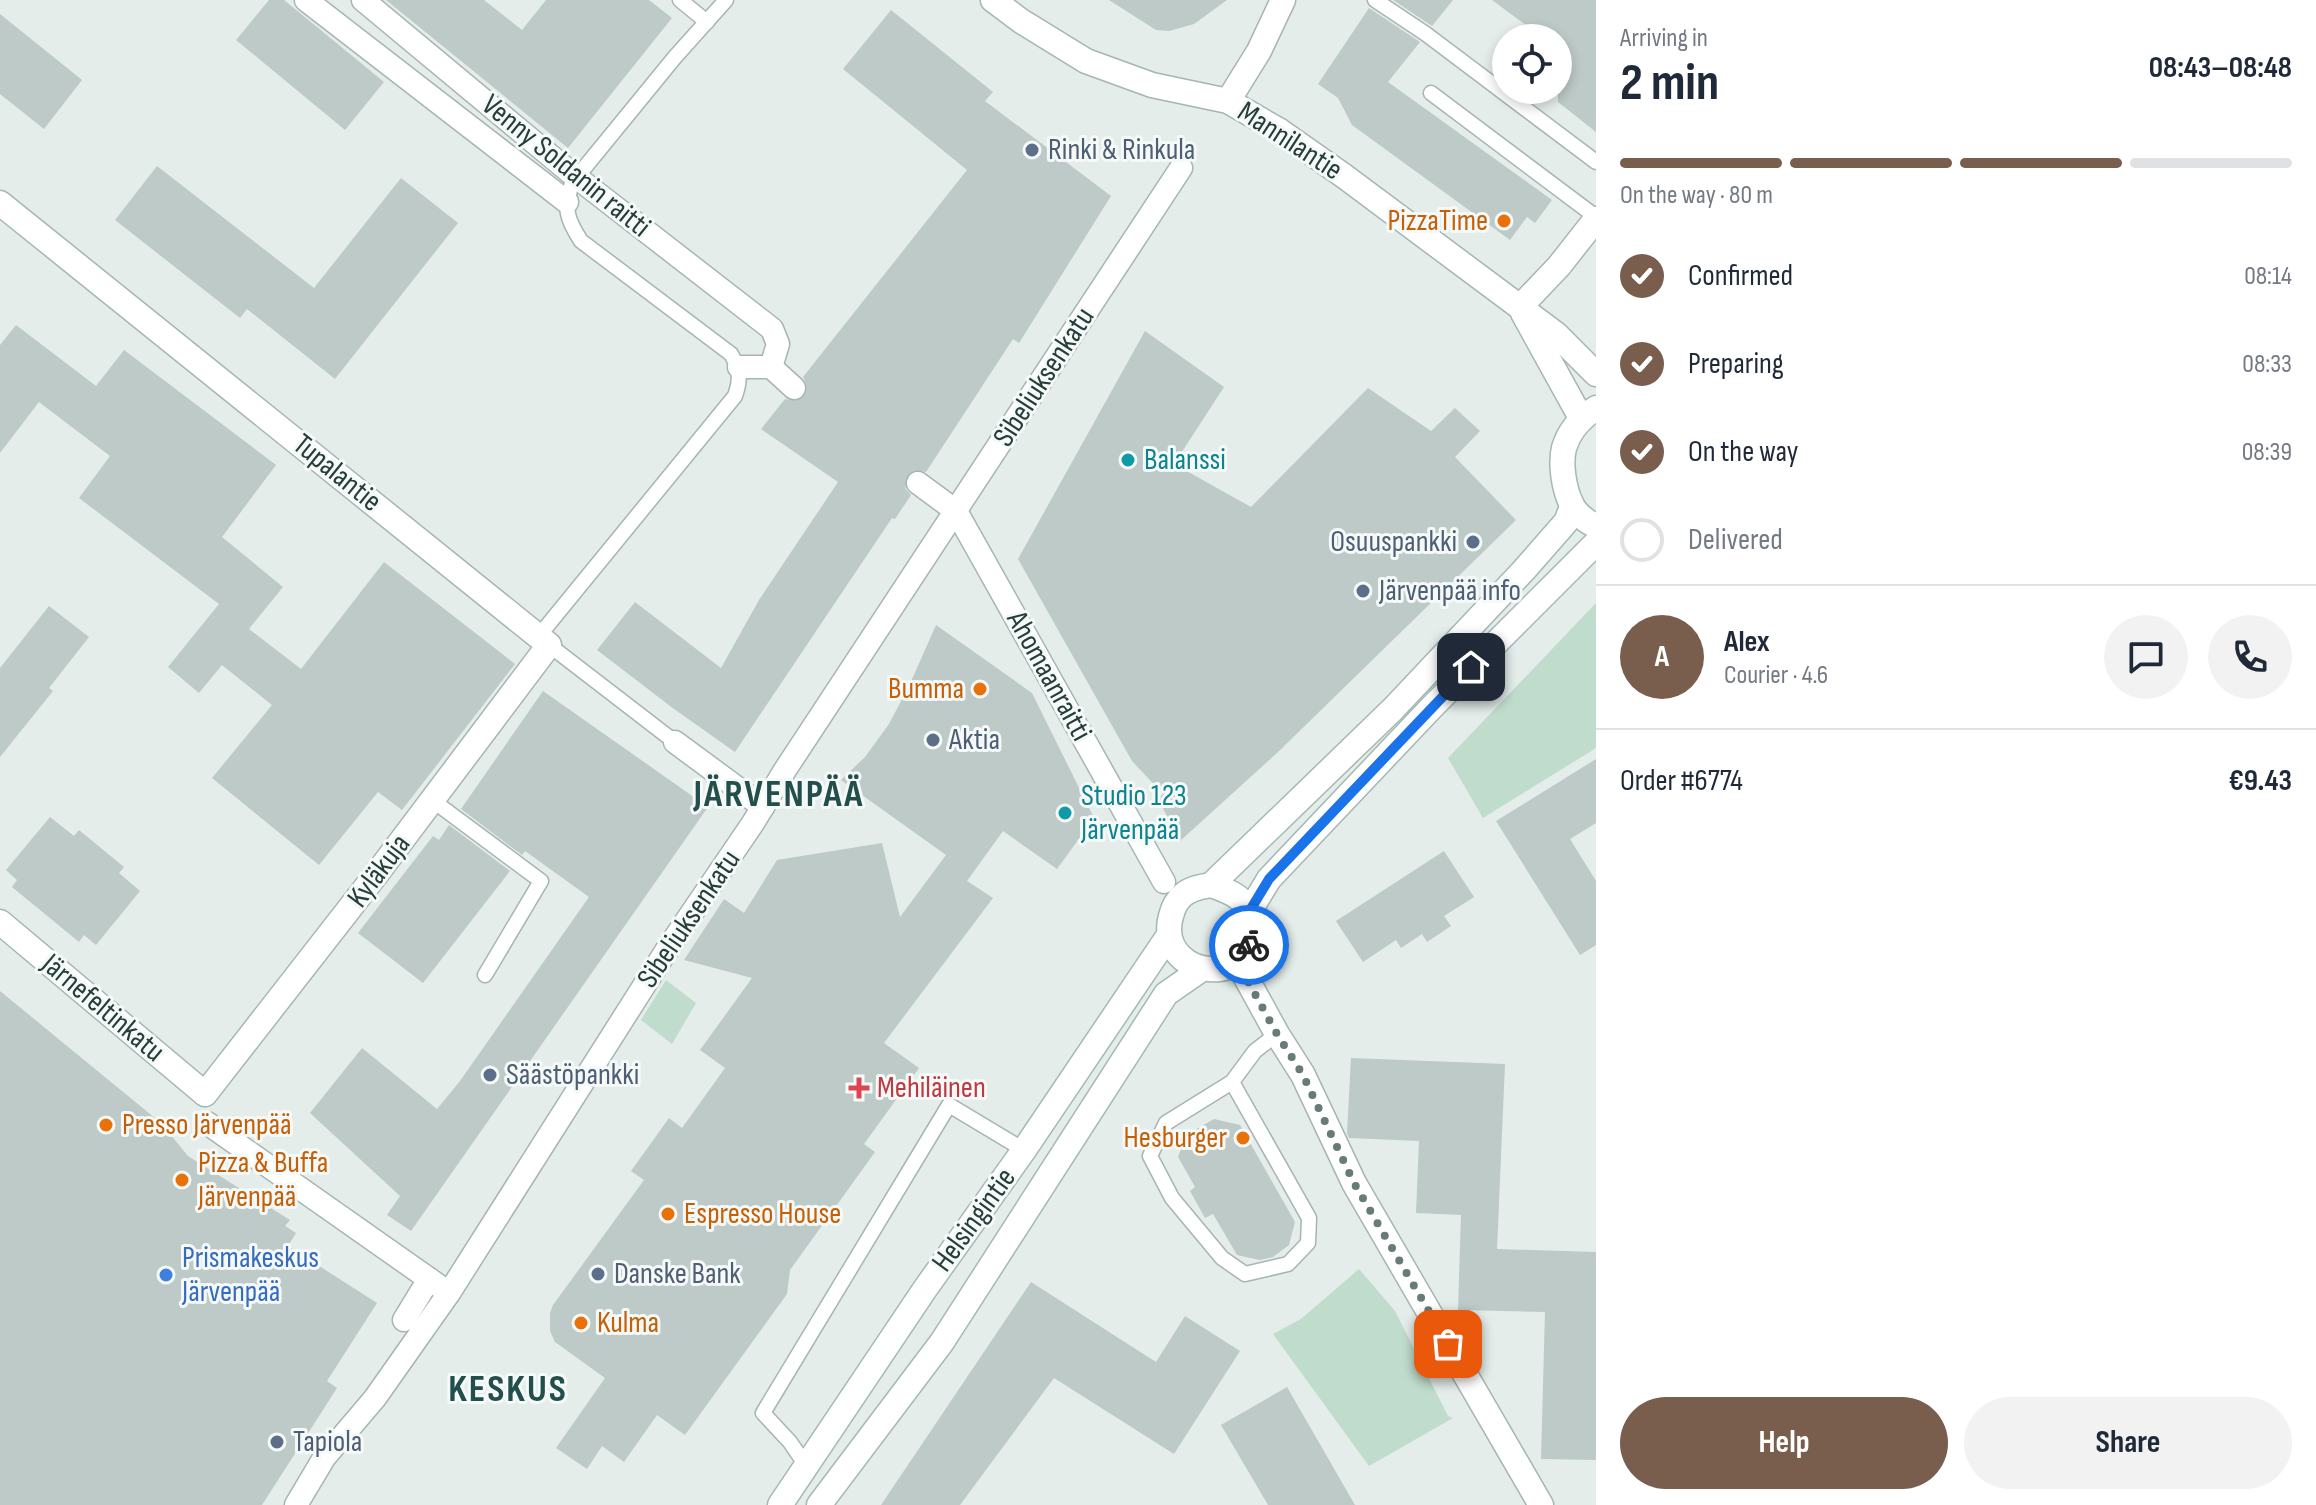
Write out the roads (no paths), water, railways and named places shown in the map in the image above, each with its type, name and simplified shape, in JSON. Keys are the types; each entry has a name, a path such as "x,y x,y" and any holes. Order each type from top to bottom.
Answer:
{"street":[{"name":"Venny Soldanin raitti","path":"306,0 567,202"},
{"name":"Venny Soldanin raitti","path":"363,0 577,177 772,329 778,344 771,367"},
{"name":"Mannilantie","path":"993,0 1086,61 1152,85 1228,101 1280,131 1556,334 1596,374"},
{"path":"1228,101 1259,51 1283,0"},
{"name":"Sibeliuksenkatu","path":"296,1505 324,1458 369,1394 449,1293 668,948 1181,168"},
{"name":"Tupalantie","path":"0,203 544,641"},
{"path":"1520,307 1594,227"},
{"name":"Mannilantie","path":"1520,307 1566,395 1588,413"},
{"path":"739,367 771,367 794,388"},
{"path":"1588,413 1564,448 1563,477 1572,507 1596,526"},
{"path":"918,483 956,511"},
{"path":"1211,885 1393,709 1542,550 1566,522 1572,507"},
{"name":"Ahomaanraitti","path":"956,511 1164,882"},
{"path":"1249,912 1269,879 1431,708 1596,543"},
{"name":"Kyläkuja","path":"205,1094 432,800 544,641"},
{"path":"675,742 763,807"},
{"path":"1211,885 1233,893 1249,912 1251,938 1238,963 1223,968 1202,969 1181,959 1174,951 1169,935 1170,920 1176,903 1184,893 1211,885"},
{"name":"Järnefeltinkatu","path":"0,922 205,1094"},
{"name":"Helsingintie","path":"780,1505 805,1464 1024,1150 1169,935"},
{"path":"1238,963 1303,1075 1354,1183 1541,1505"},
{"name":"Helsingintie","path":"819,1505 942,1342 1166,994 1202,969"},
{"path":"207,1123 449,1293"},
{"path":"404,1320 429,1279"}],"lane":[{"path":"680,0 707,22"},
{"path":"544,641 735,396 740,382 739,367 731,354 581,241 569,221 567,202 572,183 666,67 726,0"},
{"path":"1375,0 1426,34 1596,162"},
{"path":"1431,93 1594,227"},
{"name":"Tupalantie","path":"544,641 675,742"},
{"path":"432,800 541,881 485,975"},
{"path":"1232,1082 1309,1218 1308,1243 1288,1264 1245,1274 1222,1258 1172,1198 1150,1156 1166,1123 1232,1082 1255,1051 1277,1034"},
{"path":"205,1094 207,1123"},
{"path":"805,1464 790,1442 763,1413 949,1105 1024,1150"}],"tunnel":[{"path":"794,388 918,483"}],"place":[{"name":"Rinki & Rinkula","path":"1032,150"},
{"name":"PizzaTime","path":"1504,221"},
{"name":"Balanssi","path":"1128,460"},
{"name":"Osuuspankki","path":"1473,542"},
{"name":"Järvenpää info","path":"1363,591"},
{"name":"Bumma","path":"980,689"},
{"name":"Aktia","path":"933,740"},
{"name":"Studio 123 Järvenpää","path":"1065,813"},
{"name":"Säästöpankki","path":"490,1075"},
{"name":"Mehiläinen","path":"859,1088"},
{"name":"Presso Järvenpää","path":"106,1125"},
{"name":"Hesburger","path":"1243,1138"},
{"name":"Pizza & Buffa Järvenpää","path":"182,1180"},
{"name":"Espresso House","path":"668,1214"},
{"name":"Danske Bank","path":"598,1274"},
{"name":"Prismakeskus Järvenpää","path":"166,1275"},
{"name":"Kulma","path":"581,1323"},
{"name":"Tapiola","path":"277,1442"}],"district":[{"name":"JÄRVENPÄÄ","path":"779,794"},
{"name":"KESKUS","path":"508,1389"}]}
